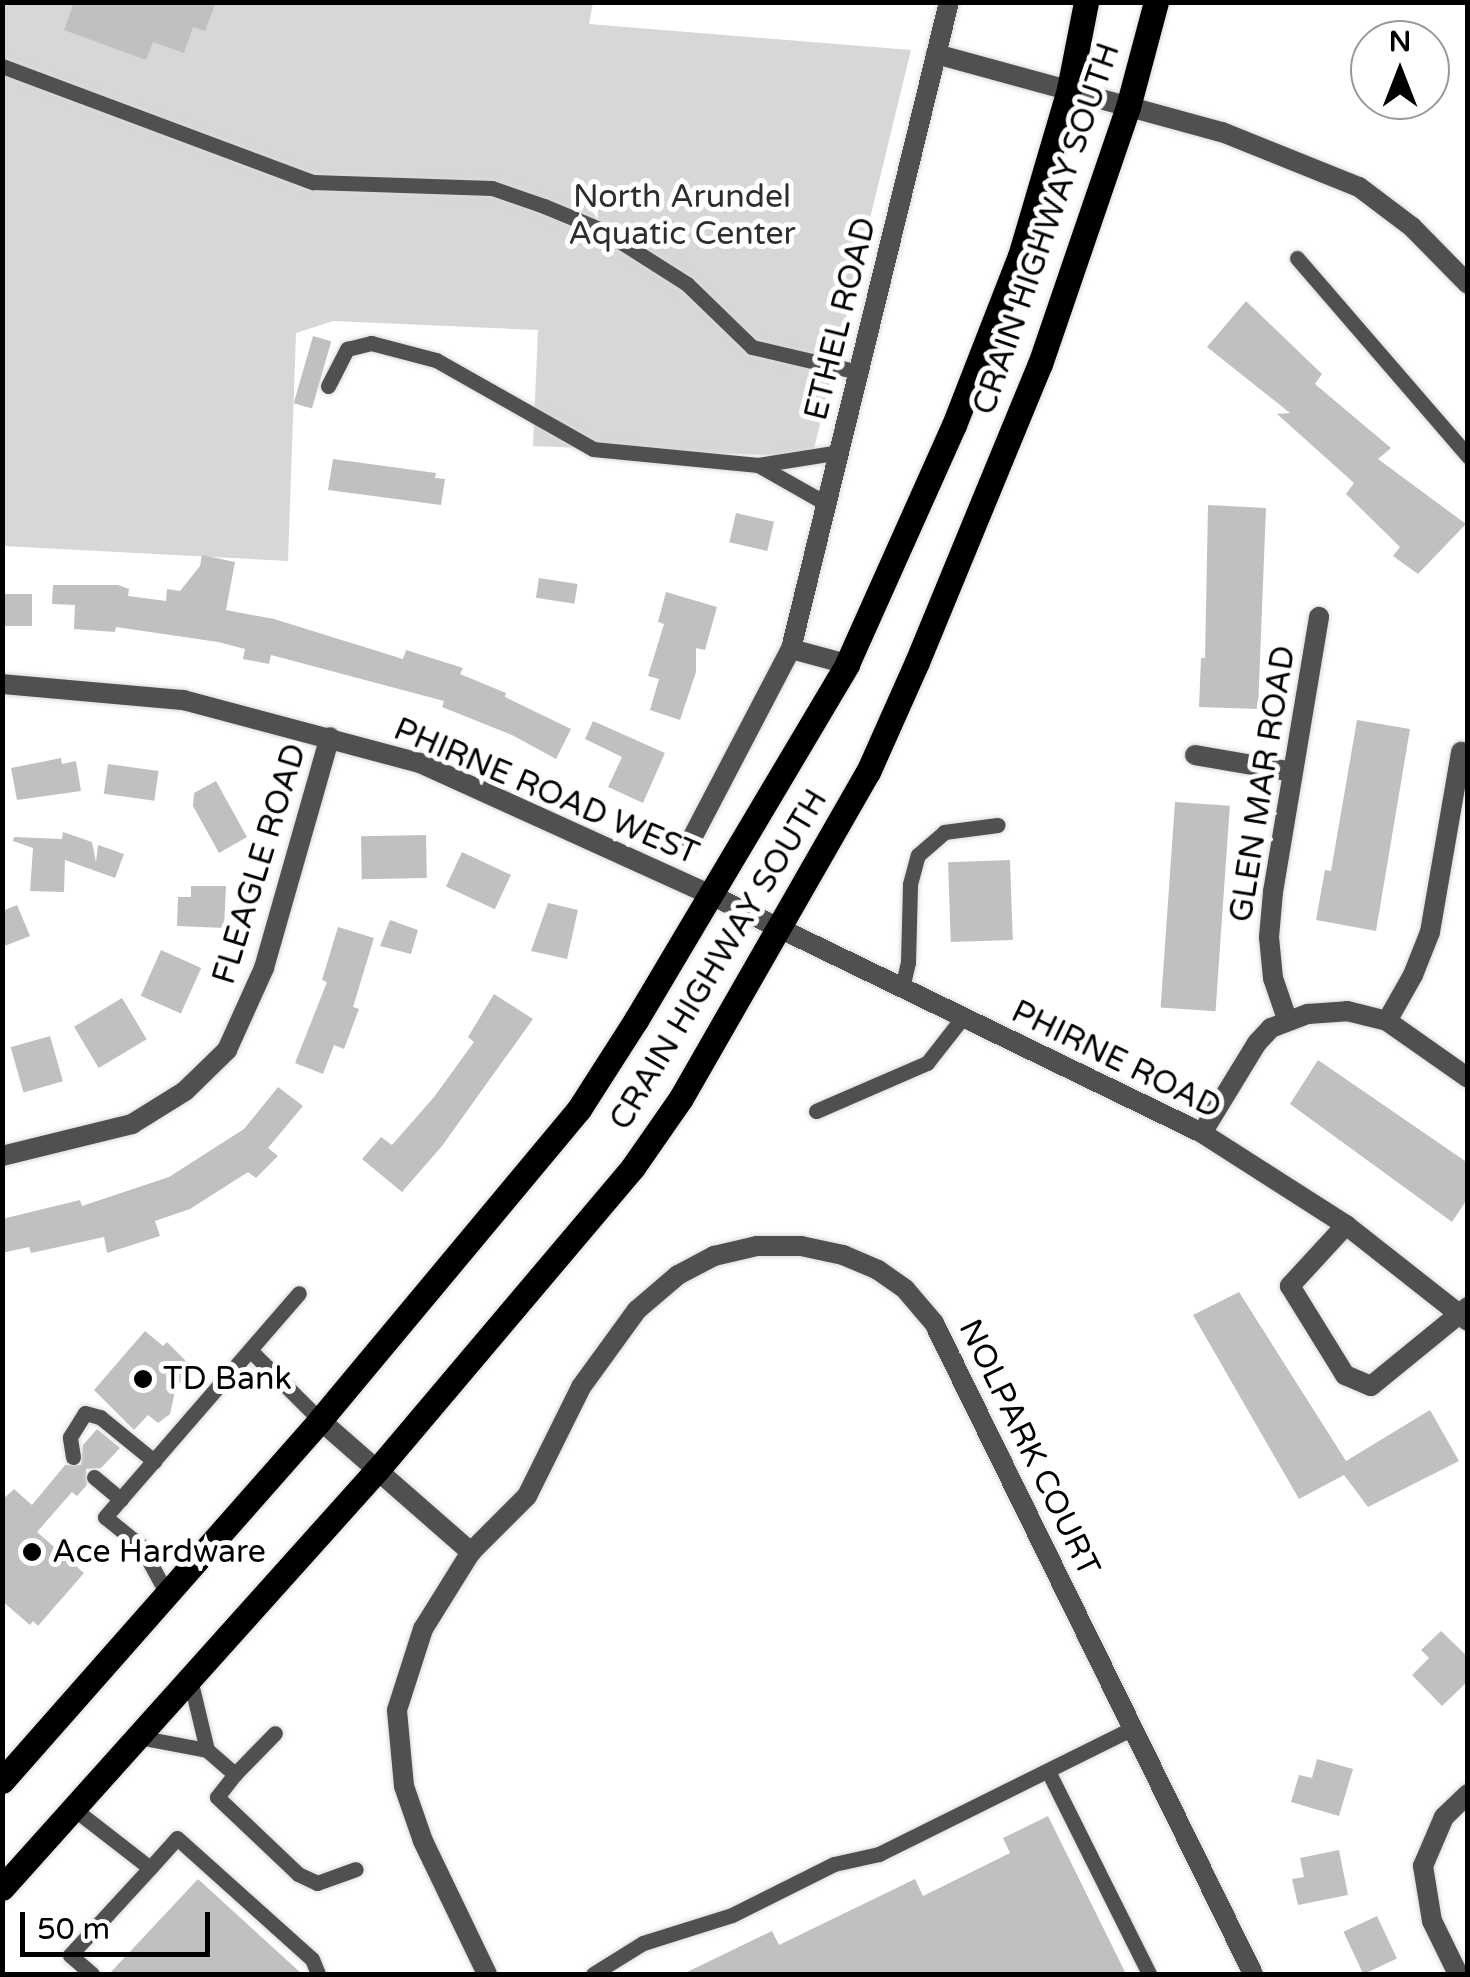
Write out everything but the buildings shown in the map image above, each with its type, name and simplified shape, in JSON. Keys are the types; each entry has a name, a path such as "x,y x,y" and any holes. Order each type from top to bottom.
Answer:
{"main road":[{"name":"CRAIN HIGHWAY SOUTH","path":"2,1781 320,1420 580,1109 711,895 847,664 954,425 1020,256 1069,88 1086,2"},
{"name":"CRAIN HIGHWAY SOUTH","path":"2,1888 378,1469 633,1166 681,1098 868,772 917,662 1040,364 1128,106 1156,2"}],"street":[{"name":"ETHEL ROAD","path":"691,840 791,648 949,2"},
{"path":"936,54 1222,132 1359,187 1412,227 1468,284"},
{"name":"GLEN MAR ROAD","path":"1288,1019 1273,978 1270,937 1320,617"},
{"path":"791,648 847,664"},
{"name":"PHIRNE ROAD WEST","path":"2,684 183,700 420,763 711,895"},
{"name":"FLEAGLE ROAD","path":"2,1156 132,1124 184,1092 226,1050 264,968 330,737"},
{"path":"1387,1021 1413,975 1430,932 1461,752"},
{"path":"1195,755 1293,772"},
{"name":"PHIRNE ROAD","path":"711,895 1202,1134 1346,1225 1465,1314"},
{"path":"1202,1134 1257,1043 1288,1019 1347,1012 1387,1021 1468,1078"},
{"path":"1346,1225 1290,1286 1346,1375 1371,1386 1465,1314"},
{"name":"NOLPARK COURT","path":"488,1974 423,1841 404,1786 397,1710 423,1629 471,1552 526,1496 595,1364 637,1310 678,1276 714,1256 757,1246 801,1246 842,1255 892,1279 934,1323 1254,1974"},
{"path":"320,1420 471,1552"},
{"path":"1458,1974 1432,1921 1423,1866 1444,1817 1468,1794"}],"lane":[{"path":"2,66 313,182 492,188 544,206 602,230 673,274 752,347 860,372"},
{"path":"1297,258 1468,456"},
{"path":"328,386 348,349 370,342 436,360 592,449 758,464 840,452"},
{"path":"758,464 826,504"},
{"path":"902,988 908,962 910,884 918,855 944,832 998,824"},
{"path":"816,1111 927,1064 963,1017"},
{"path":"167,1594 141,1546 105,1517 300,1293"},
{"path":"251,1351 320,1420"},
{"path":"72,1456 70,1437 85,1413 100,1417 154,1461"},
{"path":"94,1477 120,1500"},
{"path":"190,1679 207,1750"},
{"path":"593,1974 643,1943 732,1914 834,1864 880,1854 1131,1729"},
{"path":"275,1733 217,1797 298,1874 317,1883 356,1868"},
{"path":"138,1737 207,1750 235,1774"},
{"path":"1048,1771 1149,1974"},
{"path":"74,1809 150,1868"},
{"path":"92,1974 70,1955 177,1838 312,1960 318,1974"}],"green space":[{"name":"North Arundel Aquatic Center","path":"2,3 593,3 589,24 911,50 812,457 533,446 538,330 333,321 296,333 288,561 3,546"}],"place":[{"name":"TD Bank","path":"143,1379"},
{"name":"Ace Hardware","path":"32,1552"}]}
